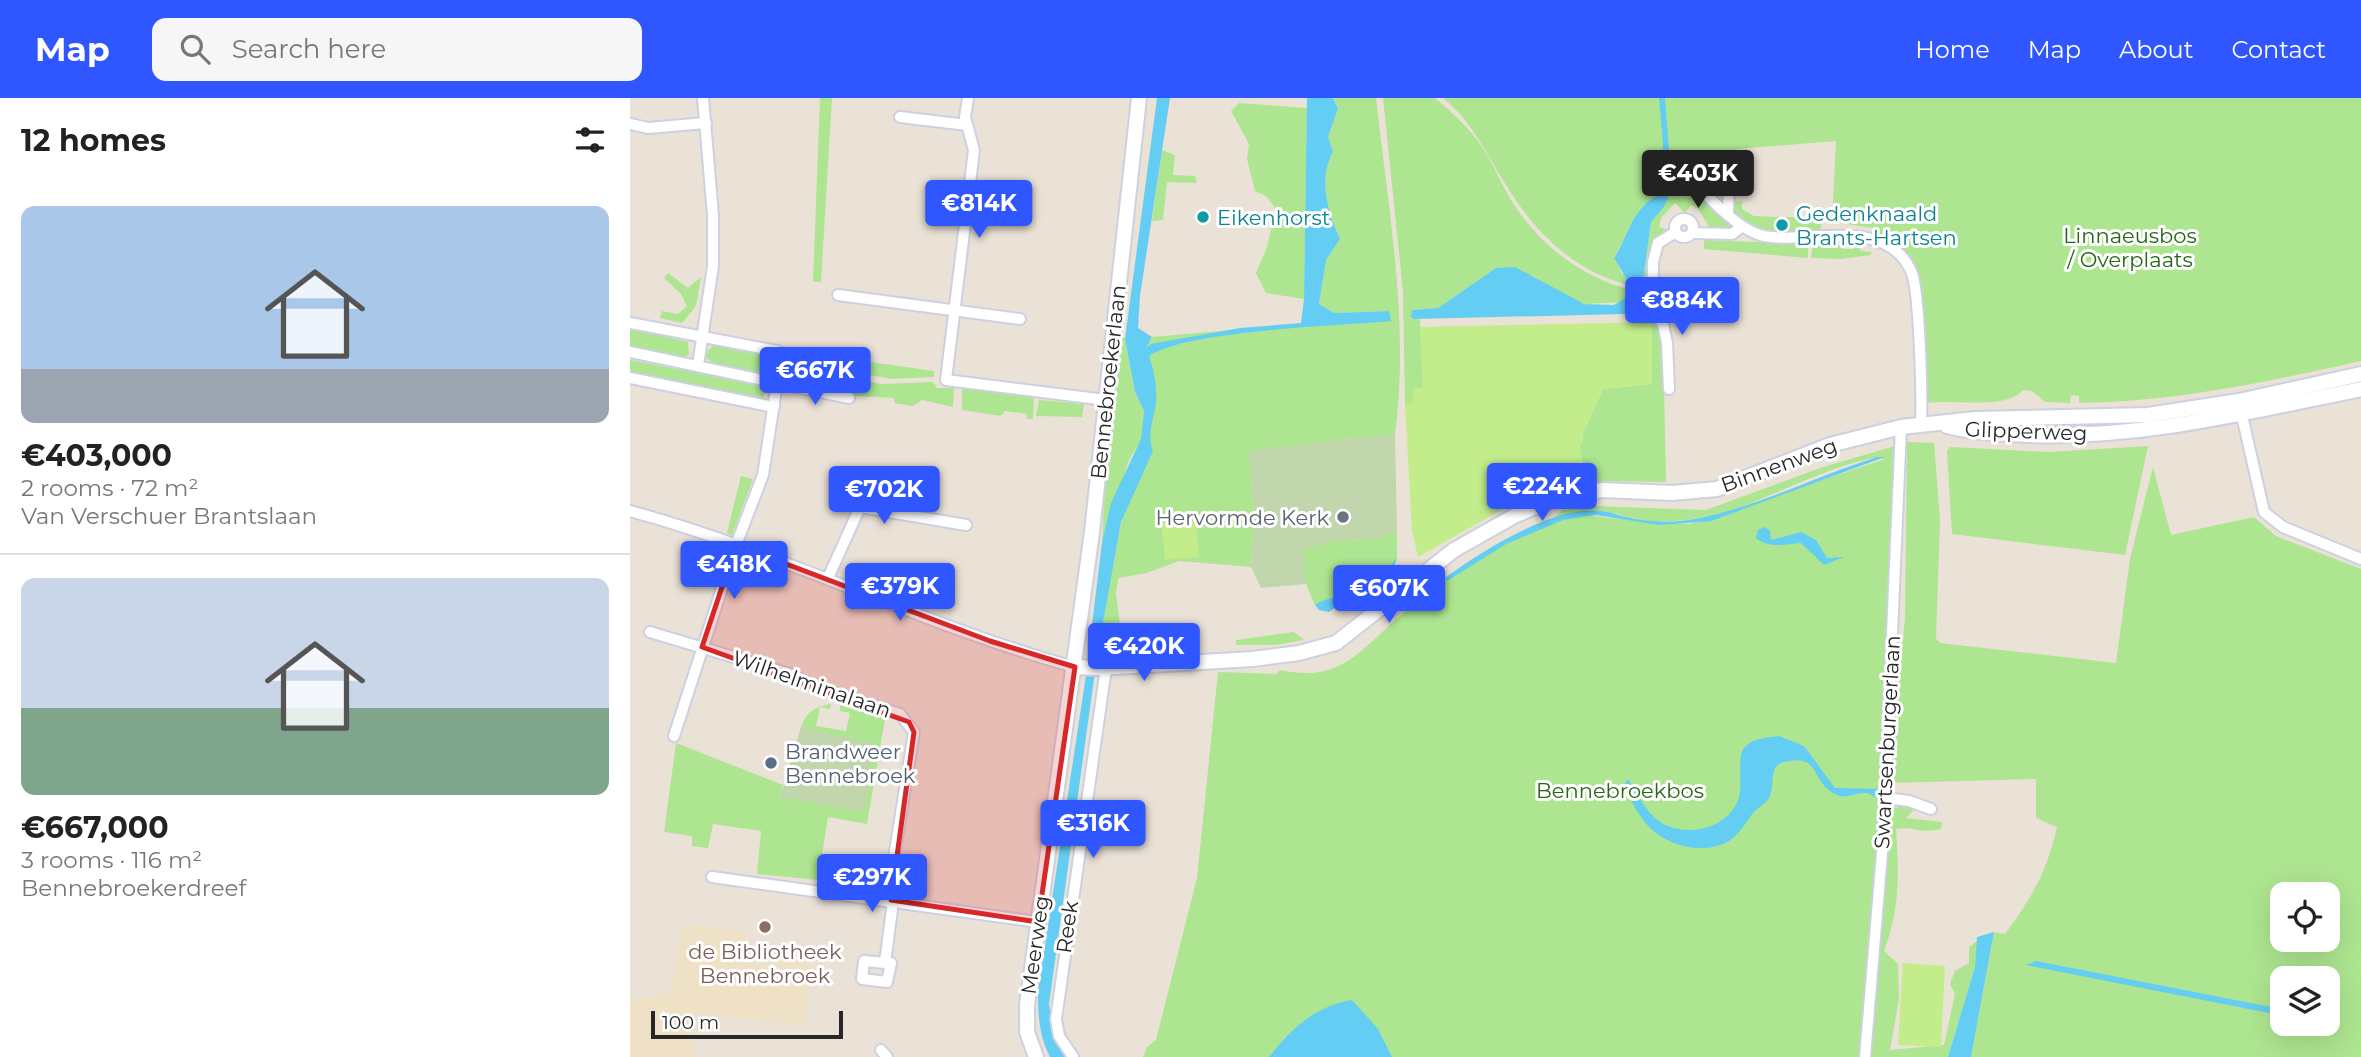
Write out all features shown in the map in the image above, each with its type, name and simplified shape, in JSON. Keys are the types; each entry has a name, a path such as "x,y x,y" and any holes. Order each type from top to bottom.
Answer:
{"street":[{"path":"698,365 713,266 713,215 703,98"},
{"path":"968,98 965,117 974,150 946,380 1106,400"},
{"name":"Bennebroekerlaan","path":"1091,667 1106,400 1139,98"},
{"path":"900,117 967,125"},
{"path":"630,124 648,128 706,123"},
{"path":"1728,212 1741,227 1763,236 1809,237 1826,234 1869,240 1891,247 1899,254 1914,277 1922,425"},
{"path":"1676,232 1677,220 1685,218 1692,223 1692,233"},
{"path":"1676,232 1682,237 1692,233 1732,234 1741,227"},
{"path":"1669,389 1667,343 1663,324 1652,309 1651,290 1658,243 1676,232"},
{"path":"838,295 1020,319"},
{"path":"630,323 777,351 777,383 763,475 736,545 674,736"},
{"path":"630,352 849,398"},
{"name":"Glipperweg","path":"2240,407 2361,374"},
{"path":"630,378 774,407"},
{"name":"Glipperweg","path":"1942,425 1975,419 2148,415 2240,407 2361,389"},
{"path":"2240,407 2264,512 2283,527 2361,559"},
{"name":"Binnenweg","path":"1091,667 1253,659 1299,653 1336,643 1454,550 1516,515 1552,500 1602,491 1672,493 1717,489 1830,445 1901,427 1942,425"},
{"name":"Swartsenburgerlaan","path":"1865,1057 1885,798 1901,427"},
{"path":"828,578 860,507 966,525"},
{"path":"630,511 828,578 989,641 1091,667"},
{"name":"Wilhelminalaan","path":"650,632 790,674 820,689 900,715 909,722 914,732 892,870 892,909 885,963"},
{"name":"Meerweg","path":"1036,1057 1026,1018 1038,922 1091,667"},
{"name":"Reek","path":"1073,1057 1059,1036 1056,1019 1091,667"},
{"path":"1885,798 1909,801 1931,809"},
{"path":"712,877 1038,922"}],"highlighted area":[{"path":"736,545 990,641 1075,667 1038,922 891,900 914,732 909,722 702,647"}],"shaded area":[{"path":"682,924 745,932 743,963 772,966 773,949 811,953 806,1025 688,1013 696,1057 630,1057 630,1001 671,992"}],"green space":[{"path":"820,98 832,98 821,282 813,282"},
{"path":"1333,98 1376,98 1399,308 1399,392 1395,434 1249,451 1254,516 1251,567 1179,561 1147,573 1118,578 1116,593 1122,642 1109,651 1098,650 1121,524 1149,437 1153,416 1152,372 1145,349 1152,337 1301,324 1389,311 1334,313 1319,304 1326,260 1340,239 1325,185 1333,152 1328,137 1338,109"},
{"path":"1383,98 1435,98 1458,118 1478,141 1513,203 1542,239 1572,264 1589,274 1644,293 1654,317 1640,317 1639,301 1584,304 1564,296 1533,276 1496,268 1438,308 1412,310 1413,319 1420,319 1423,388 1413,404 1405,404 1403,292"},
{"name":"Linnaeusbos / Overplaats","path":"1443,98 2361,98 2361,361 2256,383 2150,399 2079,403 2079,396 2071,395 2070,403 2045,402 2032,391 2023,390 2005,400 1992,402 1927,403 1914,263 1873,228 1832,222 1836,141 1737,149 1704,169 1695,181 1697,190 1740,232 1710,228 1698,209 1691,205 1685,213 1675,203 1661,218 1659,227 1666,229 1654,243 1647,284 1641,287 1600,275 1581,265 1548,239 1520,206 1472,129","holes":["1663,144 1672,189 1664,207 1651,222 1643,280 1622,274 1614,257 1642,207 1661,192"]},
{"path":"1239,103 1307,108 1304,299 1266,293 1256,273 1267,247 1276,209 1266,196 1255,191 1247,159 1249,144 1231,111"},
{"path":"1162,150 1175,155 1173,175 1195,176 1197,183 1167,182 1163,220 1152,221"},
{"path":"1742,201 1742,209 1754,216 1779,217 1777,232 1758,232 1734,216 1733,202"},
{"path":"1786,217 1823,218 1820,230 1788,232"},
{"path":"1704,240 1808,244 1808,258 1704,249"},
{"path":"1855,242 1861,251 1871,252 1871,255 1841,259 1811,258 1813,243 1839,244 1843,249 1854,249"},
{"path":"668,273 688,288 701,277 696,306 682,323 660,318 662,311 678,314 687,306 681,294 664,278"},
{"path":"1652,322 1663,335 1666,482 1605,481 1561,488 1558,481 1584,472 1579,444 1603,389 1652,384"},
{"path":"1652,322 1652,384 1603,389 1583,433 1583,443 1579,444 1584,473 1540,488 1418,557 1412,531 1405,404 1413,403 1413,389 1423,388 1420,327"},
{"path":"630,329 688,342 689,355 683,357 630,348"},
{"path":"1120,331 1125,339 1135,392 1144,411 1141,440 1129,460 1102,543 1108,426"},
{"path":"714,345 765,355 770,362 770,371 763,374 714,364 706,358 708,350"},
{"path":"814,354 934,371 934,377 891,379 850,371 842,372 825,383 827,373 795,375 795,383 791,381 795,359"},
{"path":"630,360 766,387 763,399 630,371"},
{"path":"850,378 881,384 933,382 937,388 954,388 953,407 922,400 913,406 894,403 894,398 854,396 846,386 835,383 840,379"},
{"path":"962,387 1034,397 1033,419 1027,419 1027,414 1005,411 1001,416 962,410"},
{"path":"1039,400 1084,404 1082,417 1036,416"},
{"path":"1395,434 1397,531 1372,539 1340,540 1303,549 1306,584 1261,588 1251,567 1254,516 1249,451"},
{"path":"1907,442 1934,443 1940,521 1936,639 1941,643 2116,663 2130,559 2153,467 2171,535 2254,517 2276,536 2361,569 2361,1057 1971,1057 1994,932 2005,934 2031,896 2048,858 2057,827 2036,818 2036,779 1890,783 1905,618"},
{"name":"Bennebroekbos","path":"1895,446 1887,804 1896,808 1908,804 1918,805 1906,818 1942,822 1941,829 1896,829 1897,891 1893,920 1884,951 1898,964 1899,999 1890,1050 1944,1045 1955,994 1950,984 1955,971 1969,963 1969,947 1977,941 1975,967 1948,1057 1143,1057 1147,1047 1156,1040 1197,878 1218,672 1322,672 1348,661 1442,582 1526,532 1582,516 1649,521 1595,510 1549,521 1563,510 1593,506 1706,510 1820,468","holes":["1885,459 1744,506 1853,463","1744,506 1690,524 1650,521 1718,514"]},
{"path":"2148,446 2125,555 1952,534 1947,451 1950,447 2049,452"},
{"path":"741,476 753,479 732,535 727,533"},
{"path":"1196,520 1199,557 1165,560 1161,523"},
{"path":"1397,531 1397,557 1389,577 1379,586 1359,593 1342,593 1315,605 1306,584 1302,549 1340,540 1372,539"},
{"path":"1294,632 1304,640 1275,645 1236,645 1236,640"},
{"path":"840,705 885,719 867,824 828,817 818,880 757,874 761,831 713,824 708,848 692,846 692,836 664,832 676,743 783,785 780,796 874,744 801,727 806,718 820,707 816,726 846,731 850,713 840,711"},
{"path":"801,727 874,743 866,804 860,811 780,797"},
{"path":"1903,963 1945,966 1941,1047 1898,1045"}],"water":[{"path":"1157,98 1170,98 1140,296 1138,328 1152,337 1146,348 1151,344 1240,328 1301,323 1304,299 1307,98 1333,98 1338,109 1328,137 1333,152 1325,185 1340,239 1326,260 1319,304 1334,313 1389,311 1391,321 1228,335 1168,347 1149,356 1156,390 1151,432 1153,451 1121,522 1098,650 1049,1004 1054,1034 1065,1057 1050,1057 1040,1025 1038,992 1085,682 1102,543 1111,503 1141,439 1144,411 1135,392 1125,339"},
{"path":"1659,98 1665,98 1672,189 1664,207 1651,222 1643,280 1639,283 1627,280 1614,258 1637,214 1661,192 1663,144"},
{"path":"1515,267 1584,304 1614,305 1631,294 1637,296 1640,307 1631,314 1413,319 1411,316 1412,310 1438,308 1496,268"},
{"path":"1877,457 1885,457 1711,521 1659,525 1596,515 1563,520 1506,544 1447,581 1445,578 1518,532 1561,516 1581,511 1600,511 1654,521 1700,518 1745,506"},
{"path":"1765,527 1770,531 1771,540 1801,532 1816,540 1827,558 1844,557 1824,565 1801,543 1767,544 1756,538 1758,530"},
{"path":"1397,557 1389,581 1371,597 1347,598 1329,612 1319,610 1315,605 1330,598 1365,592 1380,585"},
{"path":"1779,736 1804,746 1835,788 1878,789 1877,798 1865,793 1837,795 1826,787 1809,764 1795,760 1784,762 1775,768 1769,798 1754,811 1738,833 1719,845 1698,848 1677,844 1658,835 1642,819 1623,787 1628,779 1648,811 1673,828 1686,830 1711,826 1723,820 1738,800 1744,748 1755,740"},
{"path":"1994,932 1971,1057 1948,1057 1975,967 1977,937"},
{"path":"2036,961 2270,1007 2270,1013 2026,965"},
{"path":"1352,1000 1378,1029 1392,1057 1269,1057 1286,1037 1315,1013"}],"place":[{"name":"Eikenhorst","path":"1203,217"},
{"name":"Gedenknaald Brants-Hartsen","path":"1782,225"},
{"name":"Hervormde Kerk","path":"1343,517"},
{"name":"Brandweer Bennebroek","path":"771,763"},
{"name":"de Bibliotheek Bennebroek","path":"765,927"}]}
